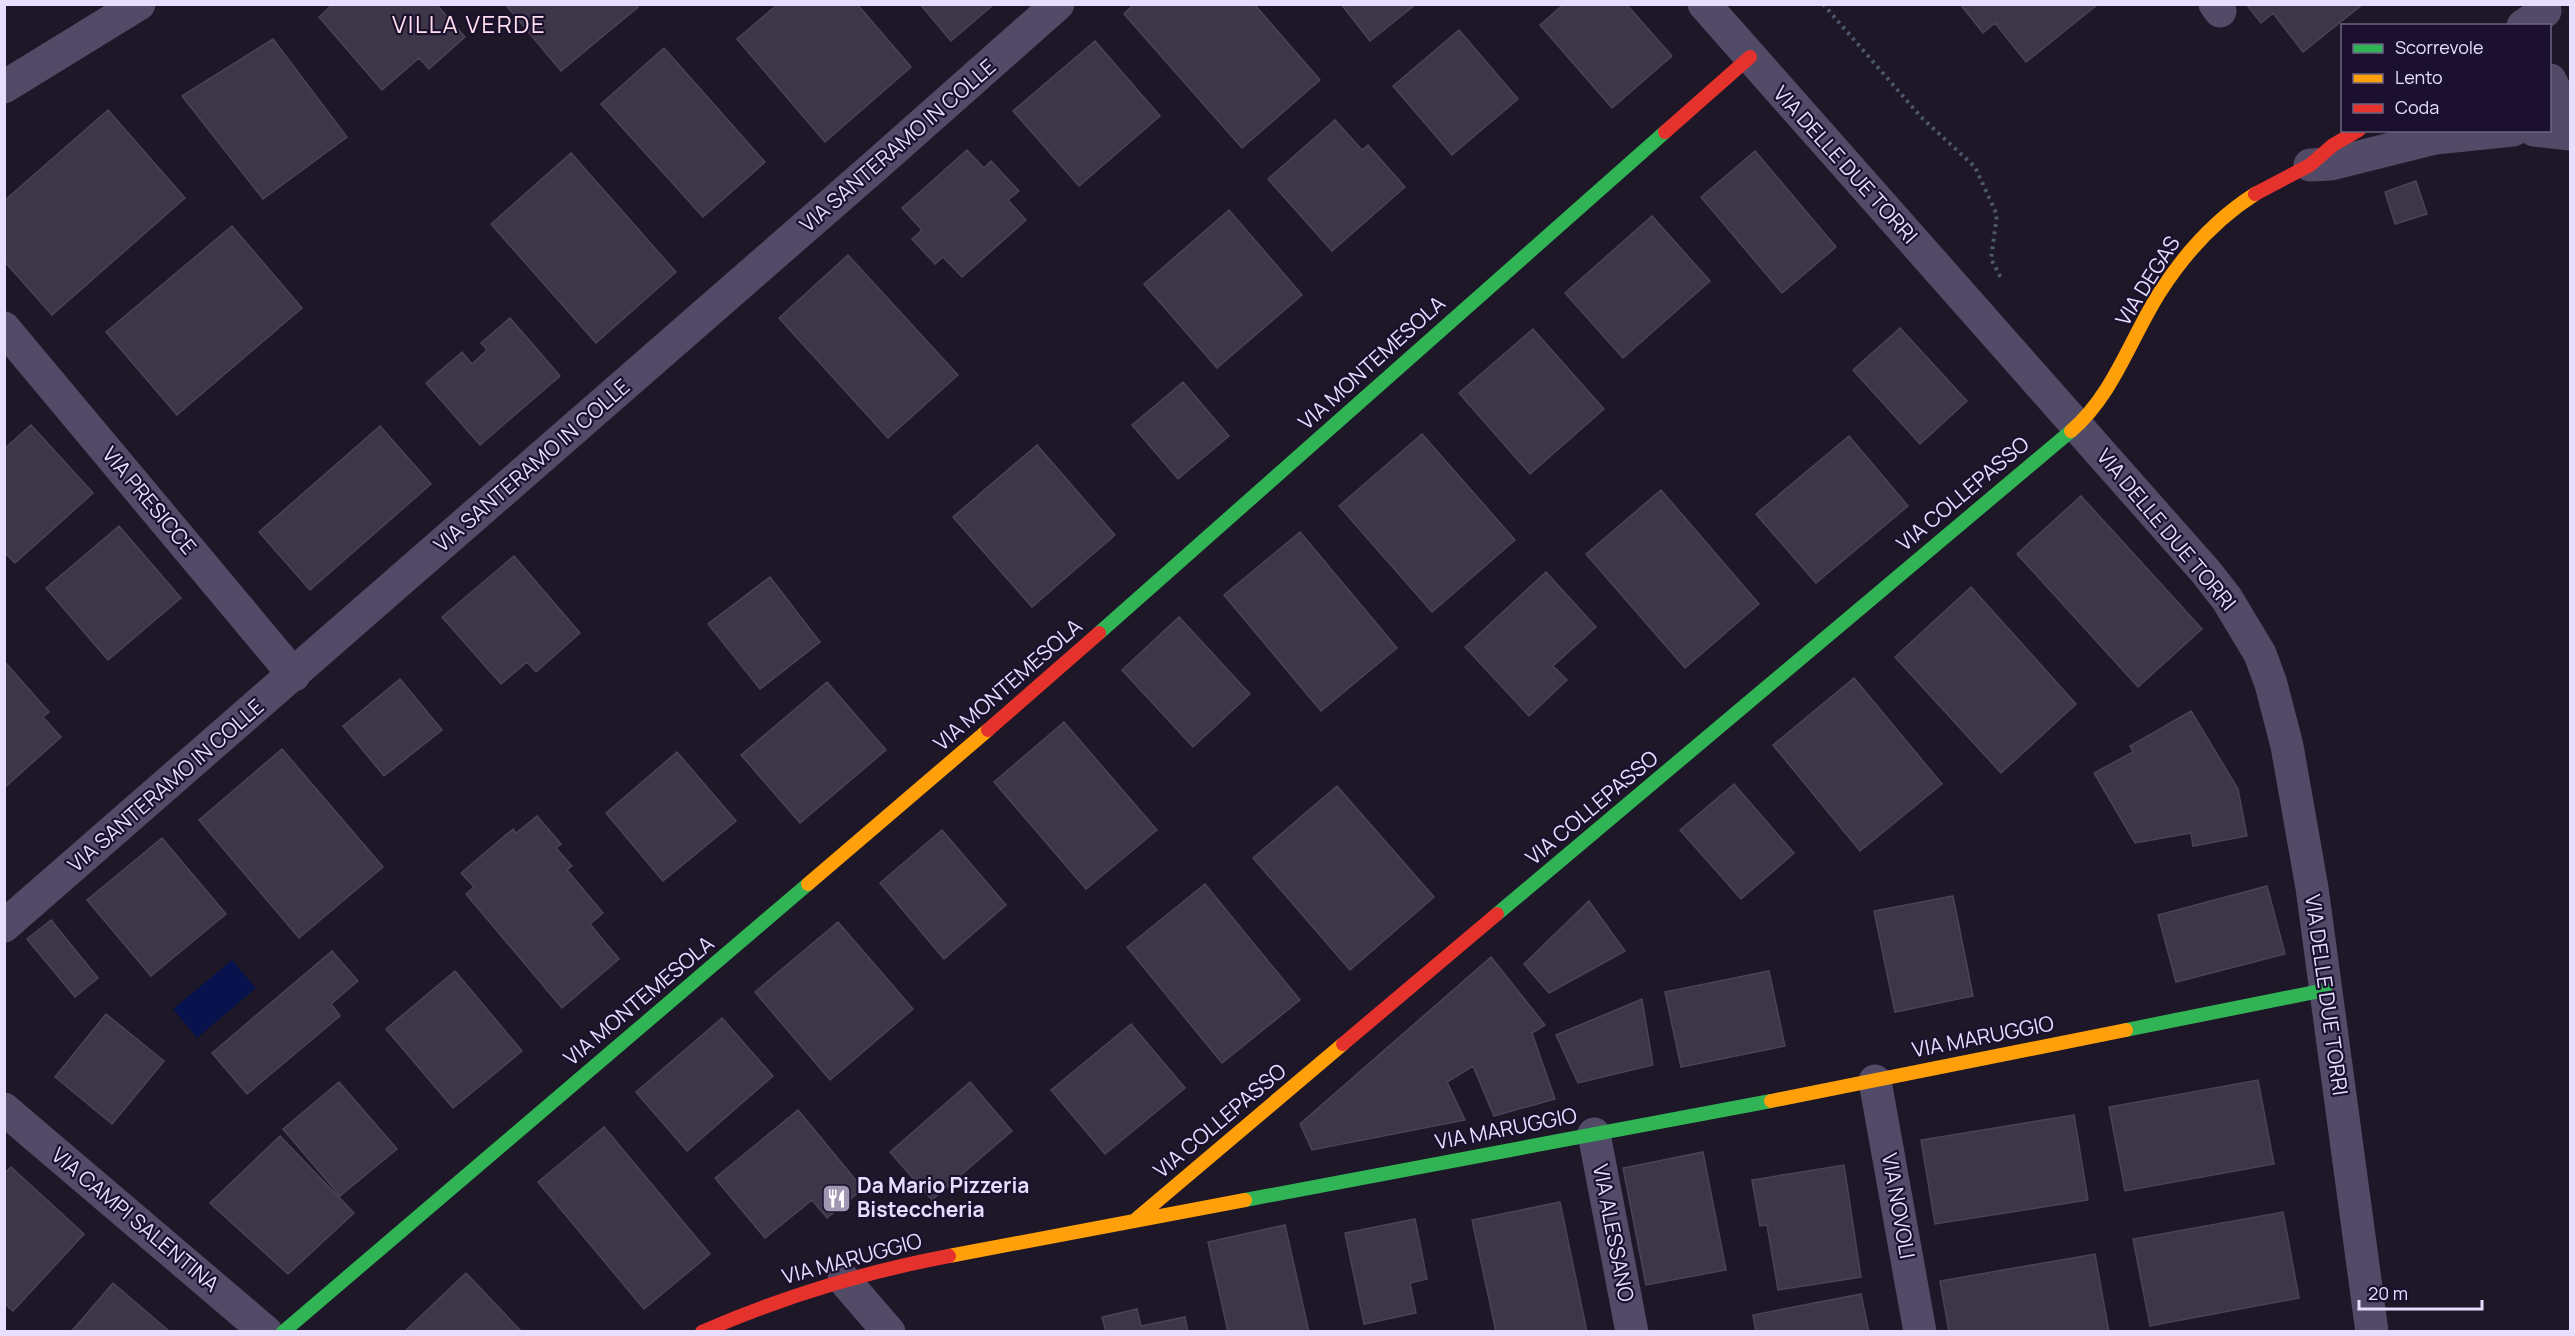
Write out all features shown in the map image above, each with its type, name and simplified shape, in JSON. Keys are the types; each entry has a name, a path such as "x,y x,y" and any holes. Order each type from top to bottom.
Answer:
{"street":[{"path":"4,87 138,4"},
{"name":"VIA SANTERAMO IN COLLE","path":"4,926 876,166 1058,4"},
{"name":"VIA DELLE DUE TORRI","path":"1704,4 2227,598 2260,654 2271,684 2286,746 2312,888 2372,1332"},
{"name":"VIA MONTEMESOLA","path":"283,1332 1004,717 1750,57"},
{"path":"2551,82 2560,100 2571,112"},
{"name":"VIA DEGAS","path":"2077,426 2103,398 2160,292 2202,236 2224,215 2251,196 2310,165 2333,146 2356,132"},
{"path":"2310,165 2331,164 2434,138 2493,132"},
{"path":"2551,132 2571,134"},
{"name":"VIA PRESICCE","path":"4,328 294,675"},
{"name":"VIA COLLEPASSO","path":"1134,1221 2077,426"},
{"name":"VIA MARUGGIO","path":"702,1332 783,1298 907,1264 1875,1080 2325,990"},
{"name":"VIA NOVOLI","path":"1875,1080 1920,1332"},
{"name":"VIA CAMPI SALENTINA","path":"4,1108 266,1332"},
{"name":"VIA ALESSANO","path":"1594,1134 1632,1332"},
{"path":"844,1280 889,1332"}],"path":[{"path":"1823,4 1921,117 1975,167 1997,215 1990,259 2005,285 1975,311"}],"shaded area":[{"path":"232,960 256,988 197,1038 173,1009"}],"building":[{"path":"333,4 436,4 465,37 429,69 419,58 382,90 319,17"},
{"path":"505,4 636,4 638,7 561,71"},
{"path":"778,4 857,4 911,67 825,142 737,39"},
{"path":"920,4 994,4 951,41"},
{"path":"1134,4 1254,4 1320,80 1242,148 1124,14"},
{"path":"1341,4 1416,4 1370,41"},
{"path":"1564,4 1626,4 1672,56 1612,108 1540,25"},
{"path":"1960,4 2098,4 2026,62 1995,23 1983,33"},
{"path":"2246,4 2363,4 2303,52 2273,13 2261,23"},
{"path":"1459,30 1518,99 1452,155 1393,86"},
{"path":"273,39 347,137 263,199 182,96"},
{"path":"1095,41 1160,116 1079,186 1013,111"},
{"path":"664,48 765,162 703,217 601,104"},
{"path":"108,110 185,198 52,315 4,261 4,201"},
{"path":"1335,120 1362,150 1368,145 1405,187 1332,251 1268,179"},
{"path":"967,150 984,168 991,161 1019,191 1008,200 1026,220 962,277 943,257 935,264 912,239 922,230 902,208"},
{"path":"1755,151 1836,247 1782,293 1701,197"},
{"path":"571,153 676,272 596,343 491,224"},
{"path":"2416,181 2427,214 2395,224 2385,192"},
{"path":"1229,210 1302,295 1217,368 1144,284"},
{"path":"1652,216 1710,281 1623,358 1565,293"},
{"path":"232,226 302,308 177,415 106,332"},
{"path":"848,255 958,375 888,438 779,318"},
{"path":"510,318 560,376 480,445 426,383 462,352 472,364 487,350 481,343"},
{"path":"1900,328 1967,401 1920,444 1853,370"},
{"path":"1533,329 1604,409 1530,474 1459,393"},
{"path":"1183,382 1229,436 1178,479 1132,425"},
{"path":"31,425 93,493 15,563 4,552 4,449"},
{"path":"380,426 431,484 310,590 259,532"},
{"path":"1422,434 1515,540 1432,612 1339,506"},
{"path":"1849,436 1908,506 1816,583 1756,514"},
{"path":"1037,445 1115,535 1032,607 953,517"},
{"path":"1661,490 1759,604 1685,668 1586,554"},
{"path":"2081,496 2202,629 2138,687 2017,554"},
{"path":"119,526 181,598 108,660 46,588"},
{"path":"1300,532 1397,648 1321,711 1224,595"},
{"path":"514,556 580,633 536,672 527,662 501,684 442,617"},
{"path":"1546,572 1596,627 1553,666 1567,680 1529,716 1465,647"},
{"path":"770,577 820,642 760,689 708,624"},
{"path":"1971,587 2076,704 2001,773 1895,657"},
{"path":"1179,617 1250,694 1193,747 1122,670"},
{"path":"4,661 49,712 43,717 61,737 4,788"},
{"path":"1854,678 1942,784 1860,851 1773,745"},
{"path":"400,679 442,730 384,776 343,726"},
{"path":"827,682 886,750 800,823 741,755"},
{"path":"2191,711 2238,789 2247,836 2193,846 2191,833 2135,843 2094,773 2133,752 2130,746"},
{"path":"1064,722 1157,830 1086,889 994,782"},
{"path":"282,749 383,867 299,938 199,820"},
{"path":"677,752 736,821 663,881 606,813"},
{"path":"1734,784 1794,853 1741,899 1680,830"},
{"path":"1337,786 1434,897 1350,970 1253,858"},
{"path":"537,816 561,844 556,848 572,866 567,870 603,913 590,924 619,959 562,1008 466,894 474,887 461,873 513,829 516,833"},
{"path":"942,830 1006,905 944,959 880,883"},
{"path":"162,838 226,914 151,976 87,900"},
{"path":"1205,884 1300,1000 1222,1063 1127,947"},
{"path":"2267,886 2285,954 2176,982 2158,915"},
{"path":"1953,896 1973,996 1895,1012 1874,911"},
{"path":"1589,901 1625,951 1549,993 1524,964"},
{"path":"51,920 98,978 75,997 27,939"},
{"path":"838,922 913,1009 830,1080 755,992"},
{"path":"332,951 358,981 331,1004 340,1016 247,1094 212,1053"},
{"path":"1491,957 1545,1025 1532,1033 1555,1099 1494,1116 1473,1066 1447,1082 1465,1120 1312,1150 1300,1124"},
{"path":"455,971 522,1051 453,1108 386,1029"},
{"path":"1769,971 1785,1046 1681,1067 1665,992"},
{"path":"1642,999 1653,1065 1578,1083 1556,1035"},
{"path":"106,1014 164,1061 112,1124 55,1077"},
{"path":"722,1018 773,1076 687,1151 636,1092"},
{"path":"1131,1024 1185,1088 1105,1154 1051,1090"},
{"path":"2258,1080 2274,1164 2125,1191 2109,1107"},
{"path":"339,1082 397,1149 340,1196 283,1129"},
{"path":"970,1082 1012,1131 932,1200 890,1152"},
{"path":"798,1110 863,1189 827,1218 812,1200 765,1238 715,1178"},
{"path":"2074,1115 2088,1200 1935,1224 1921,1140"},
{"path":"604,1127 710,1254 644,1309 538,1182"},
{"path":"280,1136 354,1213 288,1274 210,1203"},
{"path":"1703,1152 1726,1270 1646,1285 1623,1168"},
{"path":"1844,1165 1861,1277 1778,1290 1767,1225 1760,1226 1752,1180"},
{"path":"11,1167 84,1234 13,1311 4,1303 4,1174"},
{"path":"1560,1202 1587,1332 1496,1332 1472,1220"},
{"path":"2283,1212 2299,1298 2150,1326 2133,1239"},
{"path":"1415,1219 1427,1279 1410,1283 1416,1313 1364,1324 1345,1233"},
{"path":"1285,1225 1309,1332 1228,1332 1208,1242"},
{"path":"2095,1254 2109,1332 1949,1332 1940,1281"},
{"path":"466,1273 522,1332 404,1332"},
{"path":"113,1283 170,1332 71,1332"},
{"path":"1861,1294 1869,1332 1756,1332 1753,1315"},
{"path":"1137,1309 1141,1326 1185,1317 1188,1332 1106,1332 1102,1317"}],"traffic: fast":[{"path":"1099,633 1665,132"},
{"path":"1497,914 2071,431"},
{"path":"283,1332 808,884"},
{"path":"2126,1030 2325,990"},
{"path":"1245,1200 1771,1101"}],"traffic: slow":[{"path":"2071,431 2099,400 2149,310 2180,264 2214,226 2255,194"},
{"path":"808,884 988,730"},
{"path":"1771,1101 2126,1030"},
{"path":"1135,1220 1343,1044"},
{"path":"949,1256 1245,1200"}],"traffic: jam":[{"path":"1665,132 1750,57"},
{"path":"2255,194 2310,165 2333,145 2356,132"},
{"path":"988,730 1099,633"},
{"path":"1343,1044 1497,914"},
{"path":"702,1332 732,1319 824,1287 949,1256"}],"place":[{"name":"Da Mario Pizzeria Bisteccheria","path":"836,1198"}],"district":[{"name":"VILLA VERDE","path":"469,25"}]}
